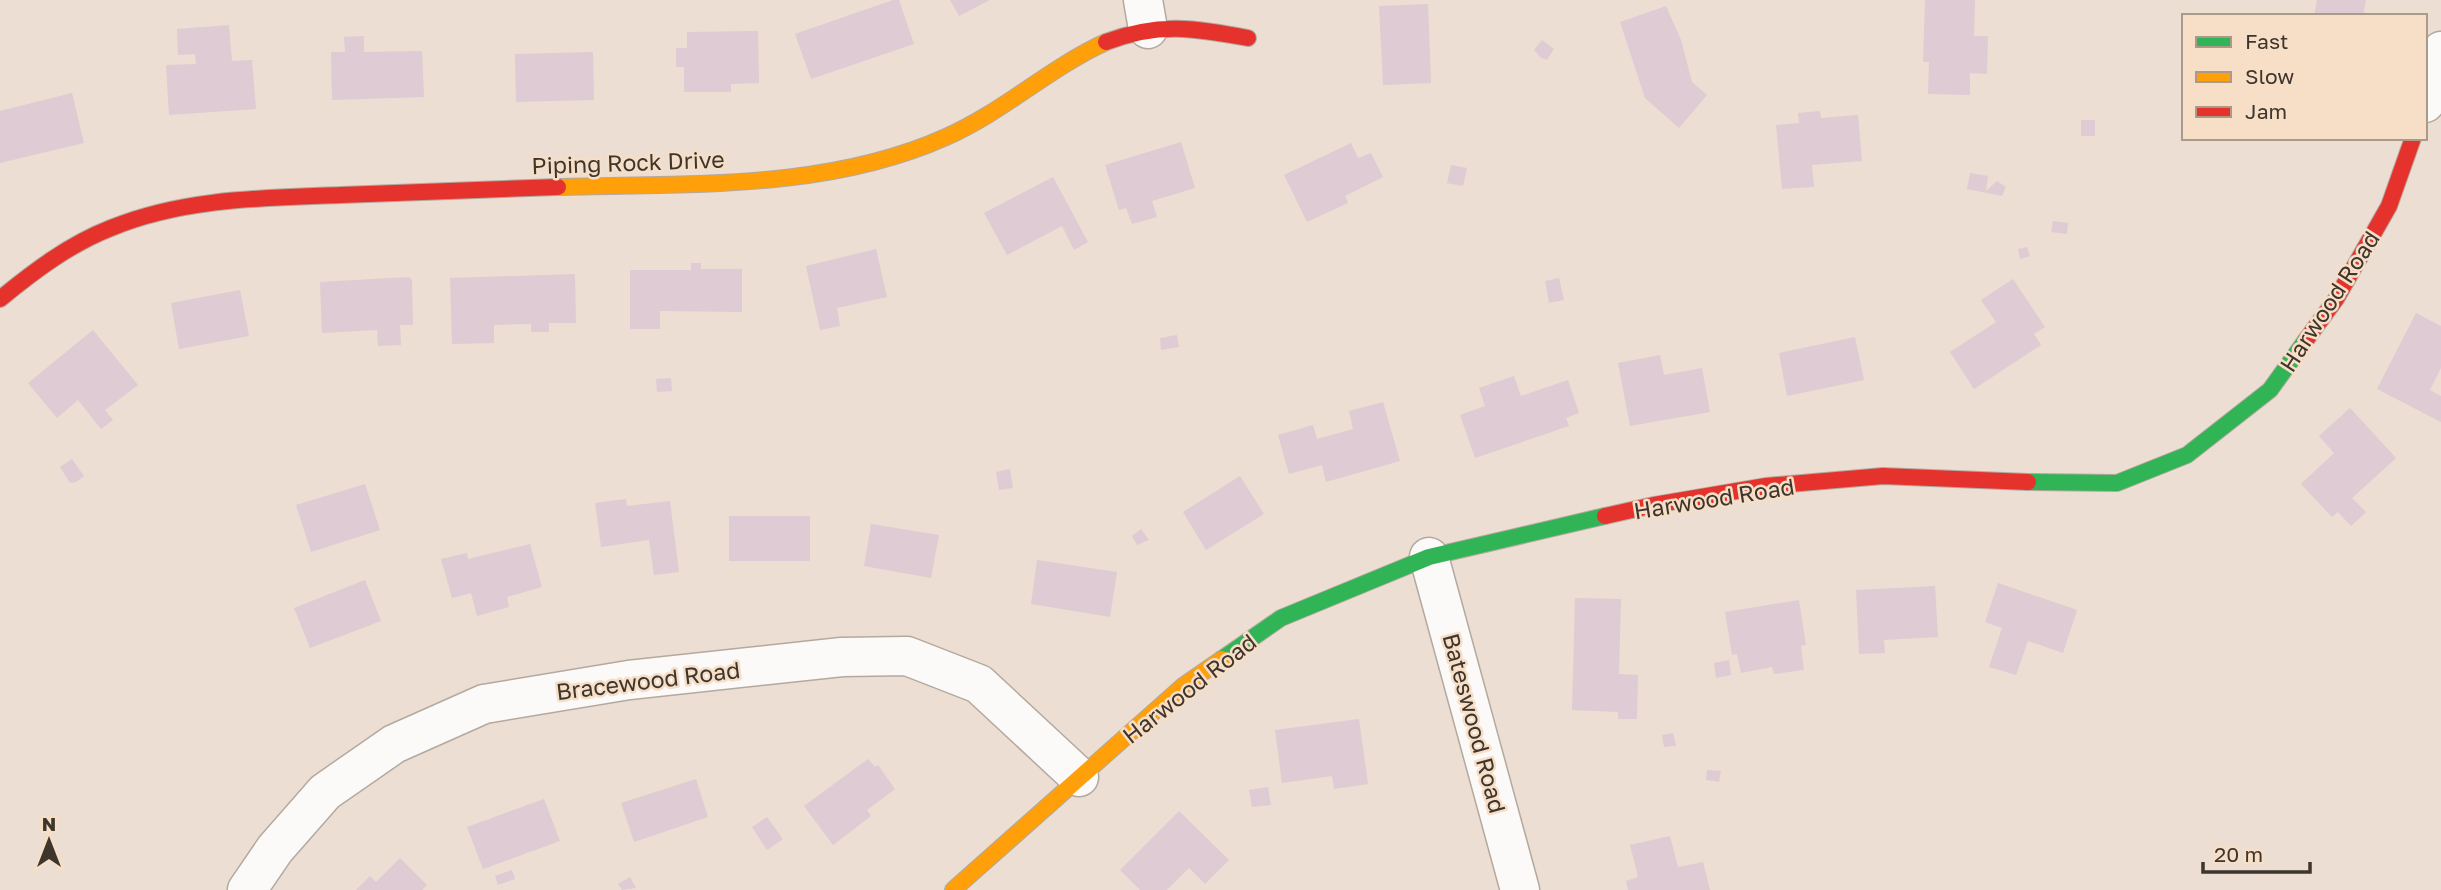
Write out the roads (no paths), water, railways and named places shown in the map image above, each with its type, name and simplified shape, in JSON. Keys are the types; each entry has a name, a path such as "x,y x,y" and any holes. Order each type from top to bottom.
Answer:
{"street":[{"name":"Piping Rock Drive","path":"0,299 45,263 87,237 139,216 202,203 318,195 724,182 828,172 897,156 949,136 985,117 1076,58 1127,34 1146,15 1198,29 1248,38"},
{"path":"2427,96 2441,51"},
{"name":"Harwood Road","path":"953,890 1184,686 1281,618 1430,556 1654,505 1766,486 1883,477 2117,483 2187,455 2270,390 2329,309 2389,206 2412,140"},
{"name":"Bateswood Road","path":"1430,556 1520,890"},
{"name":"Bracewood Road","path":"247,890 275,849 325,792 394,744 484,704 629,680 842,657 907,656 979,684 1079,777"}]}
